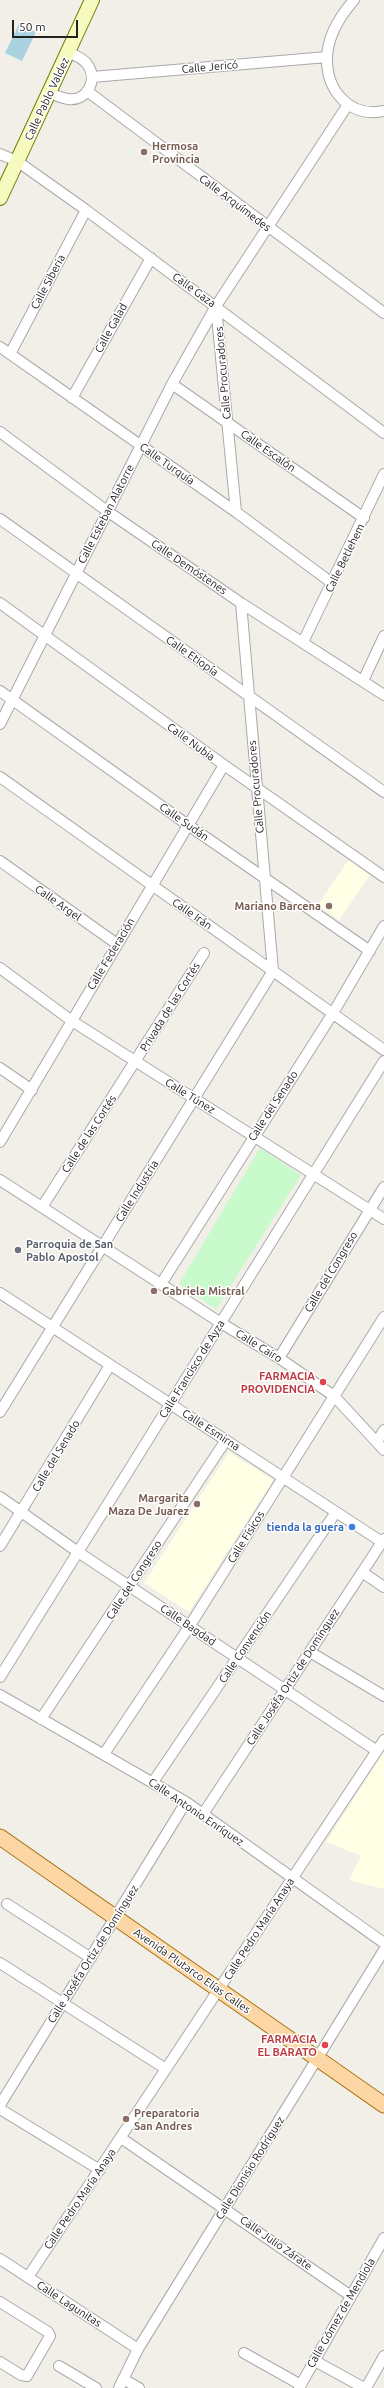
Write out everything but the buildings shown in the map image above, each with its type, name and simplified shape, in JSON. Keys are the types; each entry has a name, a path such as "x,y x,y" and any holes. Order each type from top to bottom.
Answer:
{"main road":[{"name":"Avenida Plutarco Elías Calles","path":"0,1838 384,2105"}],"street":[{"name":"Calle Pablo Valdez","path":"0,198 92,0"},
{"path":"350,1 335,29 327,57 334,89 347,106 368,113 384,111"},
{"path":"49,93 69,99 76,99 87,91 92,77 86,63 69,52"},
{"name":"Calle Jericó","path":"92,77 327,57"},
{"name":"Calle Arquímedes","path":"87,91 268,228 384,313"},
{"name":"Calle Esteban Alatorre","path":"0,724 76,574 106,511 172,384 216,306 347,106"},
{"name":"Calle Gaza","path":"0,154 17,160 86,210 216,306 384,434"},
{"name":"Calle Siberia","path":"10,354 86,210"},
{"name":"Calle Galad","path":"72,398 151,258"},
{"name":"Calle Procuradores","path":"216,306 236,512"},
{"name":"Calle Turquía","path":"0,348 236,512 332,583"},
{"name":"Calle Escalón","path":"172,384 364,518"},
{"name":"Calle Demóstenes","path":"0,432 106,511 241,603 304,642 384,695"},
{"name":"Calle Betlehem","path":"304,642 384,474"},
{"name":"Calle Etiopía","path":"0,519 384,792"},
{"name":"Calle Nubia","path":"0,603 45,634 224,765 384,877"},
{"name":"Calle Procuradores","path":"241,603 256,787 274,971"},
{"path":"363,681 384,636"},
{"name":"Calle Sudán","path":"0,691 188,825 370,951"},
{"name":"Calle Federación","path":"0,1142 224,765"},
{"name":"Calle Irán","path":"0,777 384,1050"},
{"name":"Calle Argel","path":"0,862 117,944"},
{"name":"Calle del Senado","path":"161,1284 333,1013 384,926"},
{"name":"Privada de las Cortés","path":"135,1061 204,953"},
{"name":"Calle Túnez","path":"0,968 72,1021 384,1219"},
{"name":"Calle Industria","path":"0,1412 274,971"},
{"name":"Calle de las Cortés","path":"42,1207 135,1061"},
{"name":"Calle Francisco de Ayza","path":"0,1677 384,1061"},
{"path":"0,1068 32,1090"},
{"name":"Calle Cairo","path":"0,1180 221,1323 279,1358 334,1396 384,1450"},
{"name":"Calle del Congreso","path":"279,1358 384,1187"},
{"name":"Calle Esmirna","path":"0,1293 283,1478 383,1541"},
{"name":"Calle Físicos","path":"104,1754 189,1627 384,1317"},
{"name":"Calle del Senado","path":"0,1546 22,1512 110,1364"},
{"path":"377,1442 384,1430"},
{"name":"Calle del Congreso","path":"41,1719 130,1587 226,1440"},
{"name":"Calle Bagdad","path":"0,1497 189,1627 377,1751"},
{"name":"Calle Convención","path":"153,1782 336,1512"},
{"name":"Calle Joséfa Ortiz de Domínguez","path":"203,1814 383,1541"},
{"path":"362,1572 384,1587"},
{"path":"310,1652 384,1696"},
{"name":"Calle Antonio Enríquez","path":"0,1695 186,1802 384,1943"},
{"name":"Calle Pedro María Anaya","path":"28,2277 384,1740"},
{"name":"Calle Joséfa Ortiz de Domínguez","path":"0,2105 92,1958 186,1802"},
{"path":"7,1904 92,1958"},
{"name":"Calle Dionisio Rodríguez","path":"121,2384 138,2349 384,1950"},
{"path":"0,1963 166,2068"},
{"path":"0,2109 100,2170"},
{"name":"Calle Julio Zárate","path":"120,2138 225,2208 351,2296"},
{"name":"Calle Gómez de Mendiola","path":"300,2387 384,2238"},
{"name":"Calle Lagunitas","path":"0,2259 138,2349"},
{"path":"0,2302 48,2332 50,2336 27,2376 21,2375 0,2362"},
{"path":"244,2353 300,2387"},
{"path":"314,2360 365,2388 384,2356"},
{"path":"59,2366 96,2388"},
{"path":"121,2384 139,2388"}],"shaded area":[{"path":"349,859 370,875 339,920 318,905"},
{"path":"229,1452 273,1480 189,1612 144,1583"},
{"path":"384,1752 384,1889 349,1880 361,1856 326,1842"}],"green space":[{"path":"260,1148 301,1175 216,1309 179,1284"}],"water":[{"path":"19,24 36,32 22,61 5,53"}],"place":[{"name":"Hermosa Provincia","path":"144,152"},
{"name":"Mariano Barcena","path":"329,906"},
{"name":"Parroquia de San Pablo Apostol","path":"18,1250"},
{"name":"Gabriela Mistral","path":"154,1291"},
{"name":"FARMACIA PROVIDENCIA","path":"323,1382"},
{"name":"Margarita Maza De Juarez","path":"197,1504"},
{"name":"tienda la guera","path":"352,1527"},
{"name":"FARMACIA EL BARATO","path":"325,2045"},
{"name":"Preparatoria San Andres","path":"126,2119"}]}
